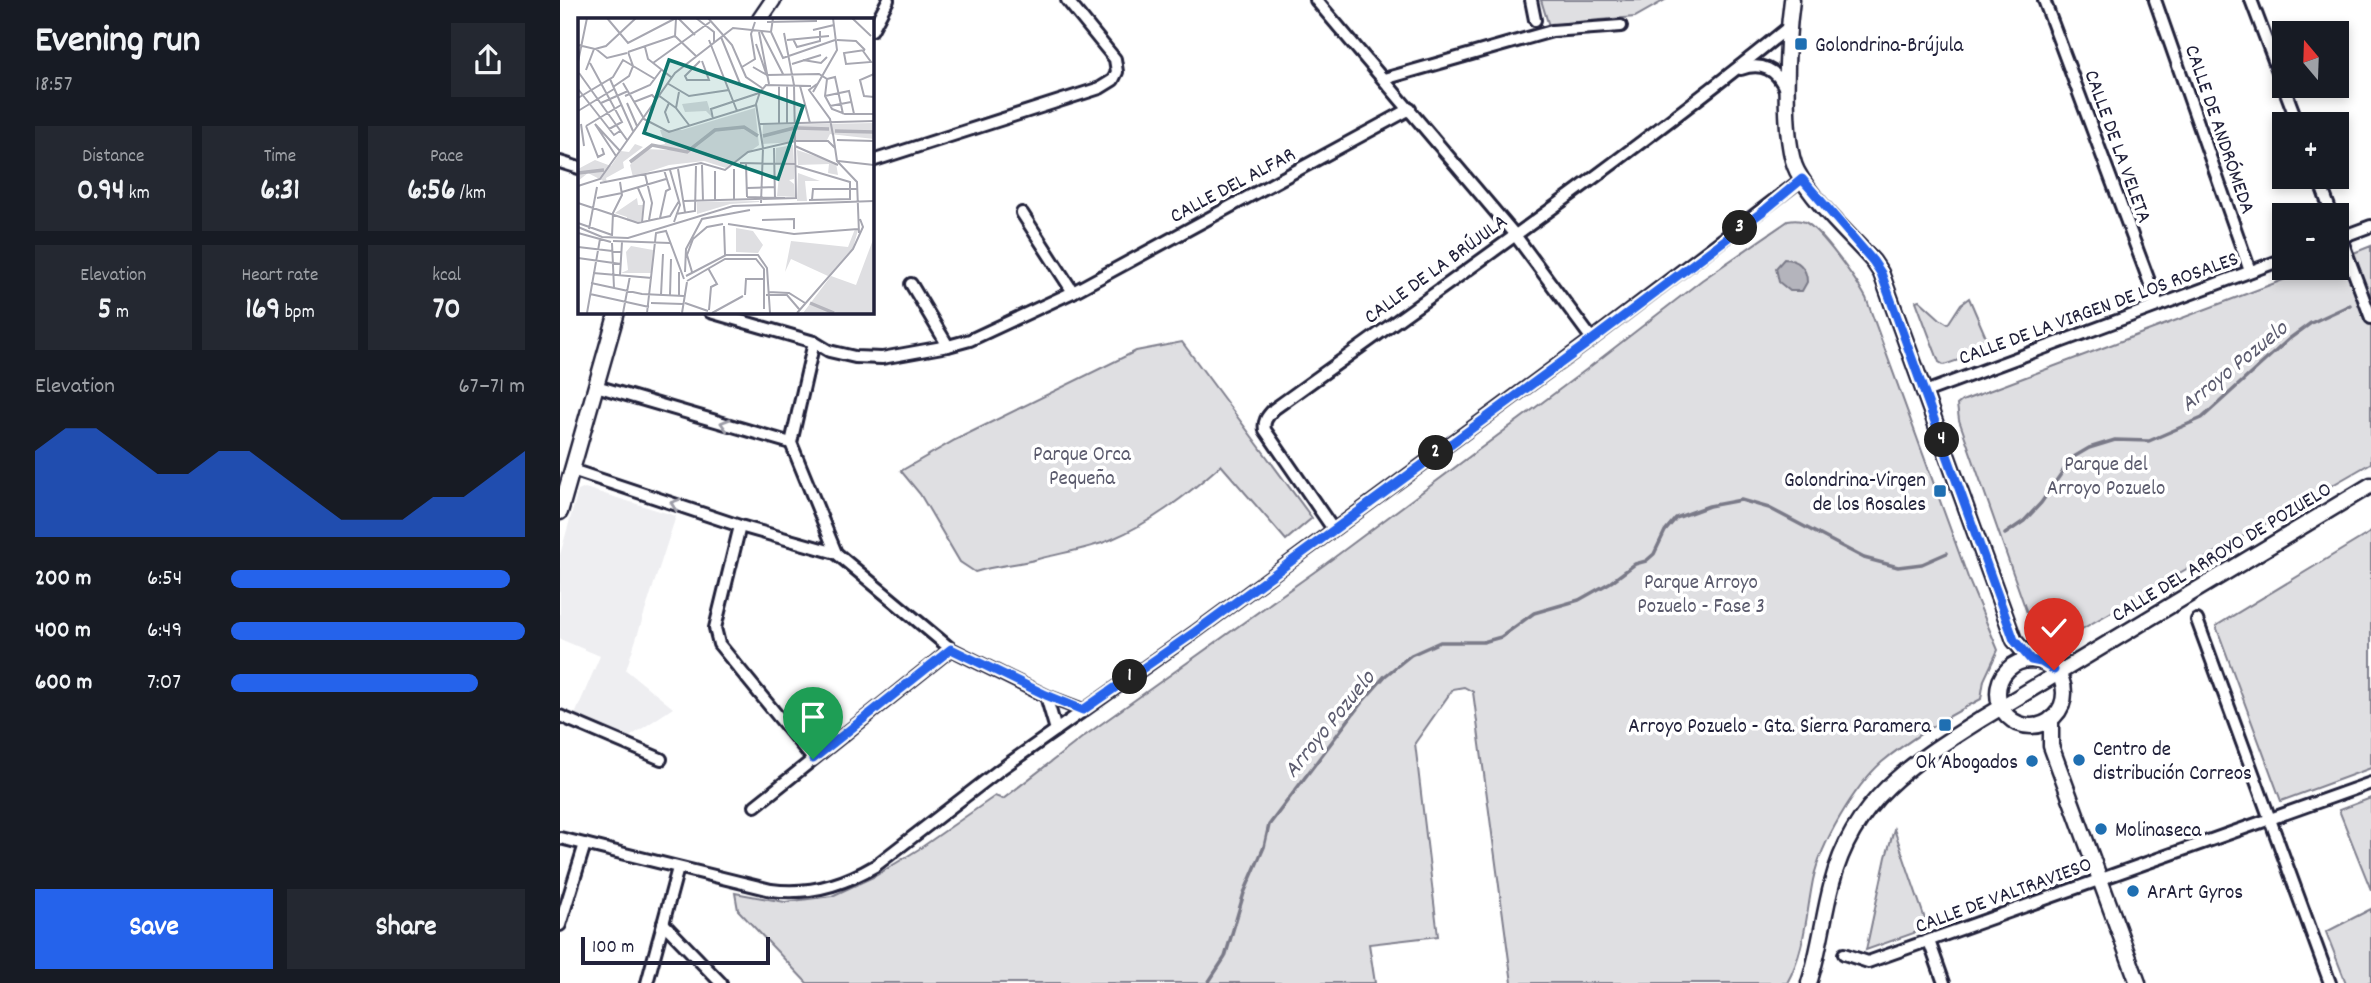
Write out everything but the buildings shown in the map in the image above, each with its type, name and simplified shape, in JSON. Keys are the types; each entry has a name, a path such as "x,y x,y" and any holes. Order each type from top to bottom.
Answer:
{"street":[{"path":"761,18 773,0"},
{"path":"873,28 888,0"},
{"path":"873,161 1100,88 1113,79 1117,72 1115,59 1067,0"},
{"path":"1316,0 1515,235 1592,340"},
{"path":"1531,0 1535,20"},
{"name":"CALLE DE LA VELETA","path":"2044,0 2158,305"},
{"name":"CALLE DE ANDRÓMEDA","path":"2155,0 2250,271"},
{"path":"2251,0 2293,112"},
{"path":"1790,3 1789,142 1794,165 1802,179 1881,273 2014,640 2031,660"},
{"path":"1384,79 1552,31 1621,26"},
{"name":"CALLE DE LA BRÚJULA","path":"1333,529 1265,430 1266,417 1735,71 1790,26"},
{"path":"1735,71 1762,65 1782,81 1788,97"},
{"name":"CALLE DEL ALFAR","path":"714,313 814,341 830,351 855,357 882,358 970,340 1073,292 1410,109"},
{"path":"560,162 578,168"},
{"path":"560,838 785,892 828,887 856,877 875,866 998,771 1195,632 1592,340 1802,179"},
{"path":"1022,213 1073,292"},
{"path":"2349,234 2371,226"},
{"name":"CALLE DE LA VIRGEN DE LOS ROSALES","path":"1925,392 2272,263"},
{"path":"2349,265 2371,318"},
{"path":"911,284 948,346"},
{"path":"560,512 617,313"},
{"path":"814,341 791,443 836,553"},
{"path":"596,386 791,443"},
{"path":"572,470 740,526 836,553 951,649 1083,710"},
{"name":"CALLE DEL ARROYO DE POZUELO","path":"1809,983 1817,958 1836,867 1843,849 1866,810 1908,767 2371,485"},
{"path":"740,526 715,628 719,644 813,759"},
{"path":"2197,620 2330,983"},
{"path":"2010,667 2014,640"},
{"path":"755,806 951,649"},
{"path":"2032,726 2051,719 2056,713 2063,700 2063,686 2058,674 2046,664 2031,660 2010,667 1998,686 1998,701 2014,721 2032,726 2051,747"},
{"path":"1046,695 1056,730"},
{"path":"560,716 661,759"},
{"path":"2051,719 2051,747 2138,983"},
{"name":"CALLE DE VALTRAVIESO","path":"1844,954 1868,962 2371,783"},
{"path":"560,925 585,844"},
{"path":"647,983 678,868"},
{"path":"663,923 721,983"},
{"path":"1929,941 1944,983"}],"shaded area":[{"path":"1784,259 1797,263 1803,269 1807,282 1802,291 1790,291 1779,282 1776,268"},
{"path":"585,488 676,516 626,670 673,708 628,738 574,717 600,656 560,639 560,555 578,491"}],"green space":[{"path":"1541,0 1665,0 1635,17 1549,26"},
{"name":"Parque Arroyo Pozuelo - Fase 3","path":"1788,221 1805,222 1812,227 1829,245 1866,298 1970,583 1998,650 1984,680 1981,699 1930,728 1882,762 1840,816 1817,865 1798,958 1787,983 1512,983 1473,692 1464,687 1453,689 1415,743 1438,936 1369,944 1375,983 807,983 738,910 735,893 785,902 832,896 875,876 995,796 1003,799 1083,737 1324,565 1702,280"},
{"name":"Parque del Arroyo Pozuelo","path":"2371,246 2371,463 2061,641 2033,630 1959,420 1957,405 2283,280 2349,280 2349,255"},
{"path":"1969,298 1991,349 1944,365 1939,362 1916,301 1919,300 1948,324 1961,304"},
{"name":"Parque Orca Pequeña","path":"1182,342 1312,518 1286,540 1221,465 1155,516 1102,543 975,572 960,562 920,494 901,471 955,440 1136,351"},
{"path":"2371,532 2371,768 2281,801 2216,626"},
{"path":"2371,798 2371,890 2339,810"},
{"path":"1894,829 1928,928 1866,950 1886,857"},
{"path":"2371,909 2371,983 2346,983 2326,932"}],"waterway":[{"name":"Arroyo Pozuelo","path":"2005,534 2024,521 2041,503 2072,458 2089,448 2115,440 2149,441 2202,418 2289,339 2311,323 2350,305"},
{"name":"Arroyo Pozuelo","path":"1208,983 1225,957 1244,893 1264,847 1269,825 1362,702 1385,676 1411,655 1440,642 1483,642 1501,637 1534,613 1579,600 1611,582 1635,564 1646,561 1654,554 1665,531 1676,518 1709,506 1741,500 1769,508 1864,558 1898,567 1922,564 1947,553"}],"place":[{"name":"Golondrina-Brújula","path":"1801,44"},
{"name":"Golondrina-Virgen de los Rosales","path":"1940,491"},
{"name":"Arroyo Pozuelo - Gta. Sierra Paramera","path":"1945,725"},
{"name":"Centro de distribución Correos","path":"2079,760"},
{"name":"Ok Abogados","path":"2032,761"},
{"name":"Molinaseca","path":"2101,829"},
{"name":"ArArt Gyros","path":"2133,891"}],"route":[{"path":"813,759 951,649 1083,710 1195,632 1592,340 1802,179 1881,273 2014,640 2031,660 2041,662 2054,670"}]}
